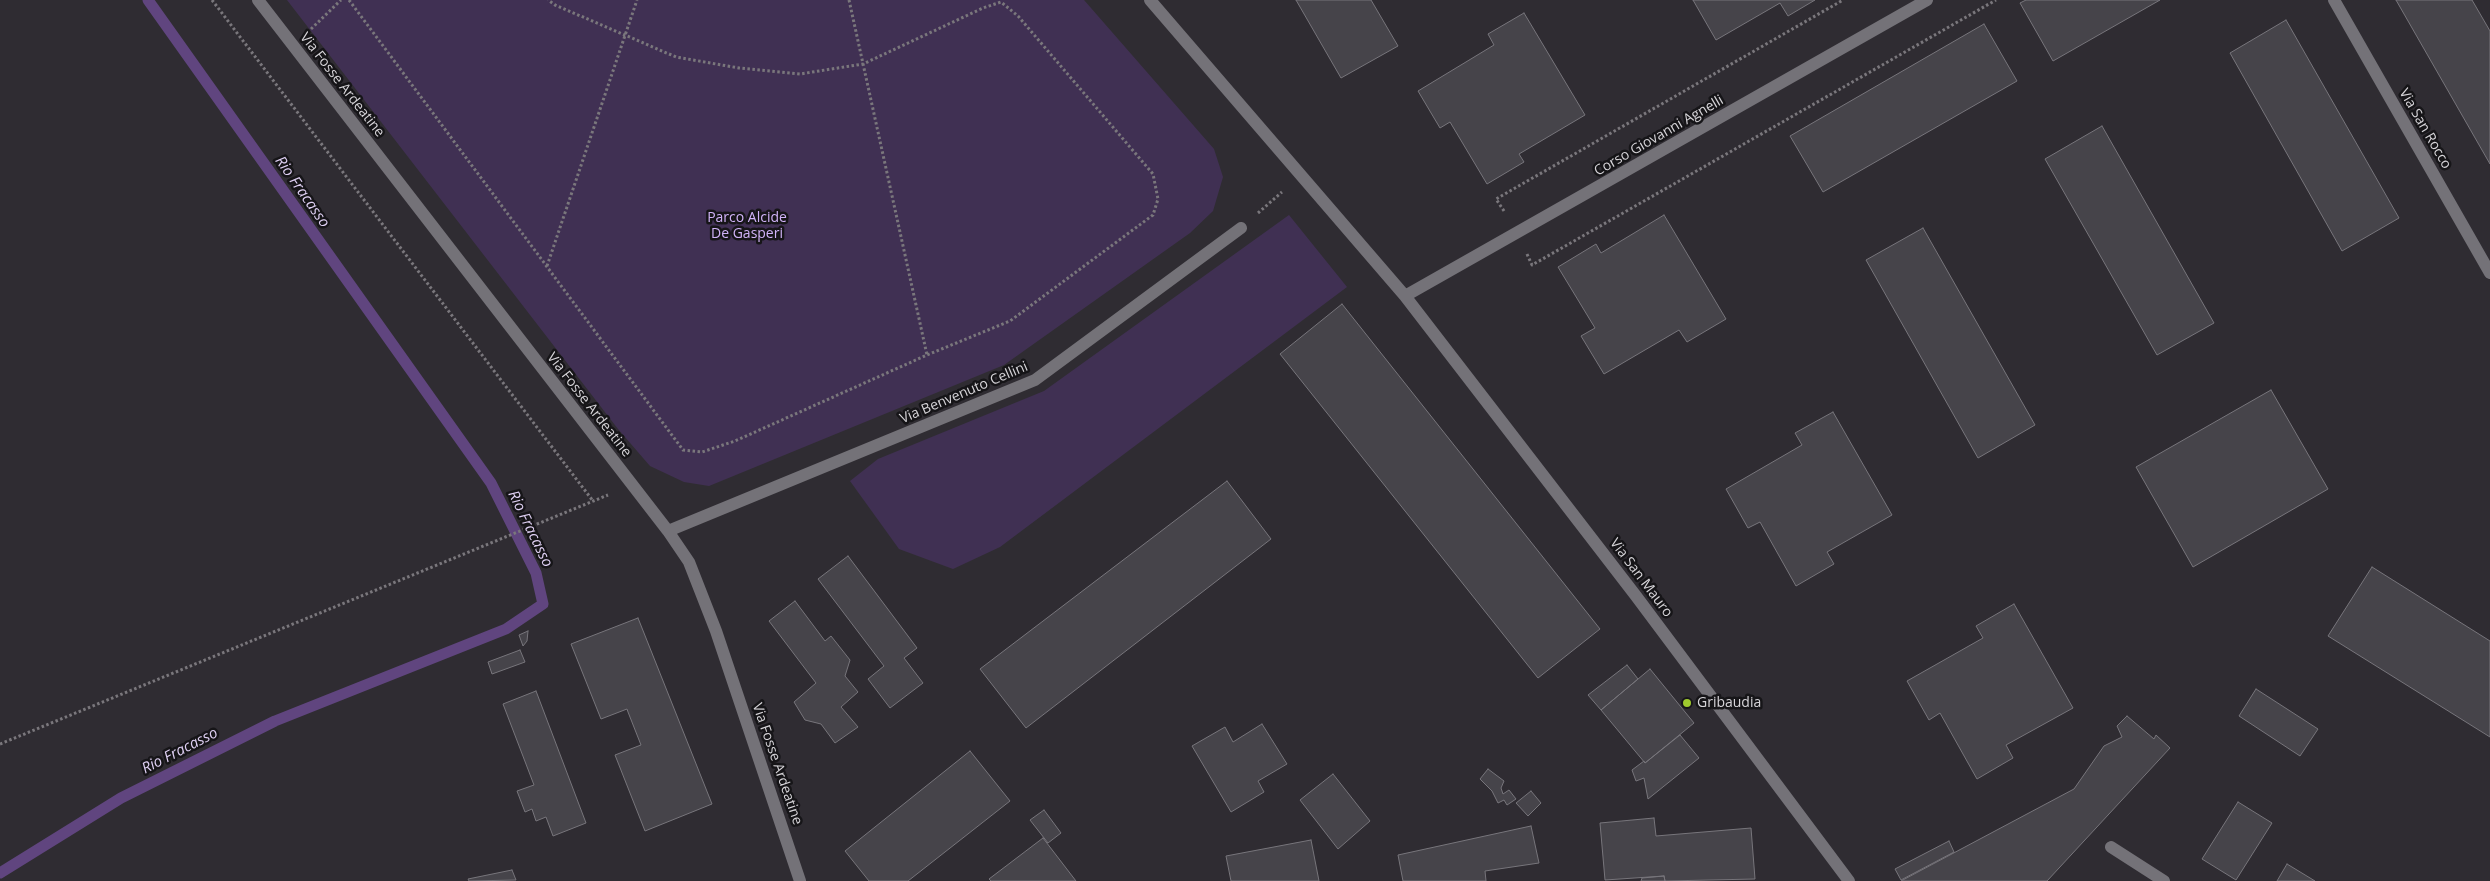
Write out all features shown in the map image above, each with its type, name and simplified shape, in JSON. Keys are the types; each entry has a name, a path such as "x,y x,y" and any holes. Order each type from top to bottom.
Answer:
{"street":[{"name":"Via Fosse Ardeatine","path":"258,0 690,562 716,631 800,881"},
{"name":"Via San Mauro","path":"1150,0 1405,296 1636,596 1849,881"},
{"name":"Corso Giovanni Agnelli","path":"1405,296 1518,234 1927,0"},
{"name":"Via San Rocco","path":"2334,0 2490,273"},
{"name":"Via Benvenuto Cellini","path":"668,531 1035,380 1241,228"},
{"path":"2111,847 2164,881"}],"path":[{"path":"0,744 593,501 212,0"},
{"path":"293,46 341,0"},
{"path":"348,0 682,450 702,452 735,441 927,355 1010,321 1153,215 1158,200 1153,174 1018,16 1001,2 983,8 863,64 800,74 739,68 676,57 555,5 548,0"},
{"path":"547,266 637,0"},
{"path":"849,0 927,355"},
{"path":"1843,0 1496,199 1518,234 1532,265 1996,0"},
{"path":"1241,228 1301,176"}],"green space":[{"name":"Parco Alcide De Gasperi","path":"287,0 1084,0 1214,149 1223,177 1213,211 1190,233 1004,365 709,486 684,482 650,466 618,429"},
{"path":"1289,215 1347,287 1000,547 953,569 899,549 850,481 878,459 1044,391"}],"building":[{"path":"1296,0 1371,0 1398,46 1341,78"},
{"path":"1693,0 1815,0 1788,16 1780,3 1716,40"},
{"path":"2026,0 2160,0 2053,61 2020,3"},
{"path":"2396,0 2472,0 2490,31 2490,164"},
{"path":"1524,13 1585,115 1519,154 1524,162 1487,184 1450,122 1440,128 1418,91 1494,45 1488,34"},
{"path":"2286,20 2399,218 2342,251 2230,53"},
{"path":"1984,24 2017,81 1823,192 1790,136"},
{"path":"2102,126 2214,323 2157,355 2045,159"},
{"path":"1664,215 1726,319 1687,342 1679,330 1604,374 1581,336 1595,328 1558,267 1596,244 1601,253"},
{"path":"1923,228 2035,425 1978,458 1866,260"},
{"path":"1342,304 1600,629 1538,678 1280,354"},
{"path":"2271,390 2328,489 2193,567 2136,467"},
{"path":"1833,412 1892,515 1827,552 1834,564 1796,586 1760,522 1748,528 1726,489 1802,445 1795,433"},
{"path":"1227,481 1271,539 1026,728 980,669"},
{"path":"848,556 917,648 904,658 923,683 890,708 868,679 884,666 818,579"},
{"path":"2372,567 2490,641 2490,737 2328,636"},
{"path":"795,601 825,641 831,636 850,660 845,676 858,692 841,707 858,727 835,743 821,724 805,720 794,702 816,683 769,621"},
{"path":"2014,604 2073,708 2006,745 2013,758 1977,779 1940,713 1929,720 1907,681 1983,638 1976,626"},
{"path":"638,618 712,804 645,831 615,755 641,745 627,709 601,719 571,644"},
{"path":"528,631 527,641 523,646 519,635"},
{"path":"520,650 525,662 492,674 488,662"},
{"path":"1627,665 1638,679 1601,710 1588,695"},
{"path":"1650,669 1694,723 1645,763 1601,710"},
{"path":"2256,689 2318,729 2300,756 2239,716"},
{"path":"536,691 586,823 553,836 546,817 536,821 532,809 525,812 517,791 534,785 503,704"},
{"path":"2127,716 2154,739 2156,735 2170,748 2047,881 1901,881 2074,789 2104,746 2122,737 2117,726"},
{"path":"1262,724 1287,764 1258,781 1264,792 1231,812 1192,746 1225,727 1233,742"},
{"path":"1680,735 1699,758 1648,799 1644,778 1636,781 1632,770 1644,761 1645,763"},
{"path":"970,751 1010,801 908,881 869,881 845,851"},
{"path":"1488,769 1504,781 1501,788 1503,794 1509,790 1516,799 1507,805 1504,800 1498,803 1492,791 1480,779"},
{"path":"1333,774 1370,821 1338,849 1300,800"},
{"path":"1531,791 1541,803 1528,816 1516,803"},
{"path":"2238,802 2272,823 2236,880 2202,859"},
{"path":"1044,810 1061,833 1048,843 1030,820"},
{"path":"1654,818 1656,836 1751,828 1755,879 1665,881 1664,876 1605,880 1600,823"},
{"path":"1531,826 1539,863 1485,871 1486,881 1403,881 1398,855"},
{"path":"1043,838 1076,881 991,881 989,879"},
{"path":"1311,840 1319,881 1231,881 1226,856"},
{"path":"1949,841 1954,852 1901,880 1895,869"},
{"path":"2287,864 2315,881 2277,881"},
{"path":"512,870 516,880 469,881 468,879"},
{"path":"1664,876 1665,881 1641,881 1642,878"}],"waterway":[{"name":"Rio Fracasso","path":"0,873 121,798 275,721 506,629 543,604 536,573 491,483 148,0"}],"place":[{"name":"Gribaudia","path":"1687,703"}]}
